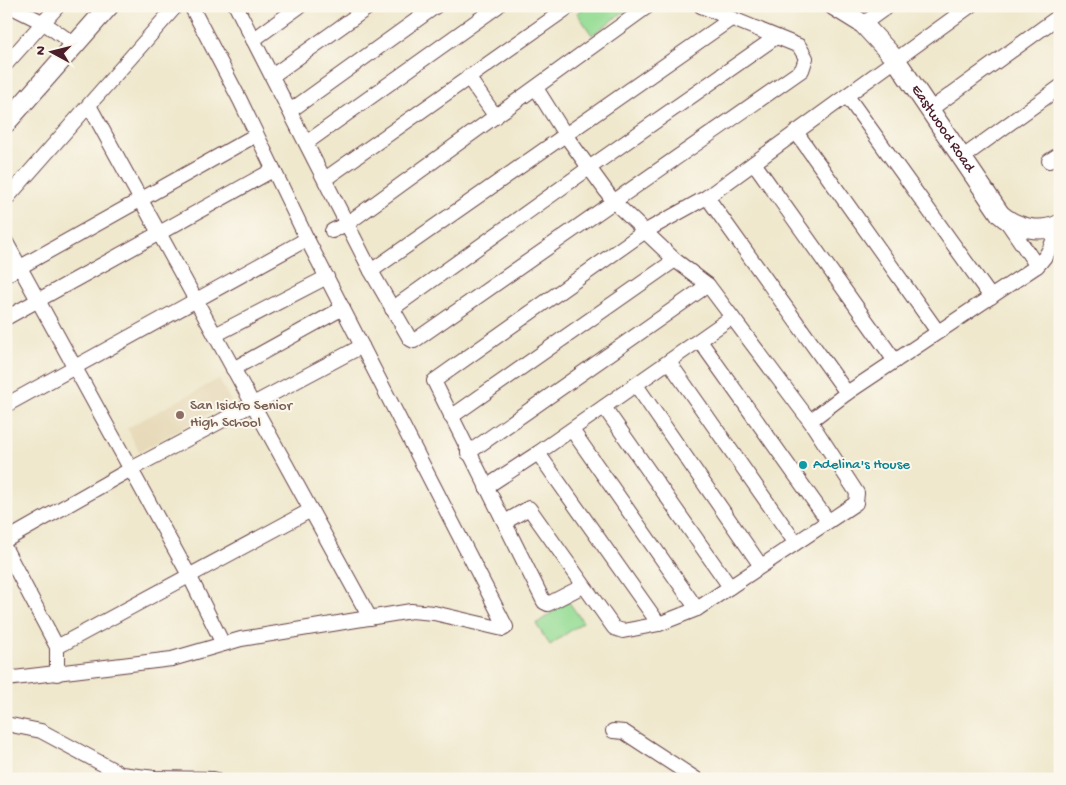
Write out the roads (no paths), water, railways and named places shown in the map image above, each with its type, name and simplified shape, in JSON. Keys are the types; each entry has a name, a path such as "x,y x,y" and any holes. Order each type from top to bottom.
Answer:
{"main road":[{"path":"6,123 76,46 109,6"},
{"name":"Eastwood Road","path":"834,6 863,24 896,60 963,157 990,202 1004,218 1021,226 1035,229 1058,224"}],"street":[{"path":"10,6 44,23 76,46"},
{"path":"9,57 44,23 58,6"},
{"path":"6,199 90,107 176,6"},
{"path":"6,679 172,659 241,639 411,611 434,613 503,630 506,627 307,239 191,6"},
{"path":"236,6 348,222 371,271 410,339 414,341 802,70 806,58 800,46 776,38 701,6"},
{"path":"253,40 300,6"},
{"path":"272,76 370,6"},
{"path":"290,110 436,6"},
{"path":"306,143 498,6"},
{"path":"325,179 570,6"},
{"path":"332,231 348,222 496,117 648,6"},
{"path":"863,24 888,6"},
{"path":"583,586 546,604 434,384 436,379 644,232 707,197 970,6"},
{"path":"931,109 1056,14"},
{"path":"371,271 442,219 566,136 731,19"},
{"path":"392,309 589,168 776,38"},
{"path":"468,77 496,117"},
{"path":"963,157 1060,87"},
{"path":"505,522 529,508 583,586 618,631 659,624 697,609 856,503 857,493 810,421 708,285 675,260 614,202 566,136 536,88"},
{"path":"847,96 991,298"},
{"path":"90,107 370,618"},
{"path":"796,132 938,332"},
{"path":"6,275 256,135"},
{"path":"754,163 895,361"},
{"path":"6,318 273,170"},
{"path":"707,197 847,393"},
{"path":"1004,218 1037,266"},
{"path":"810,421 847,393 1037,266 1046,257 1058,224"},
{"path":"6,406 307,239"},
{"path":"6,242 190,577 223,644"},
{"path":"451,417 675,260"},
{"path":"215,335 327,277"},
{"path":"468,453 708,285"},
{"path":"233,369 343,308"},
{"path":"486,487 700,342 732,317"},
{"path":"700,342 828,521"},
{"path":"6,540 131,469 254,406 362,346"},
{"path":"669,362 795,542"},
{"path":"636,385 761,566"},
{"path":"604,407 730,587"},
{"path":"572,430 697,609"},
{"path":"538,453 659,624"},
{"path":"57,647 190,577 311,510"},
{"path":"6,550 57,647 57,674"},
{"path":"6,724 42,731 108,773 155,778 214,779"},
{"path":"613,731 624,732 696,779"}],"place":[{"name":"San Isidro Senior High School","path":"180,415"},
{"name":"Adelina's House","path":"803,465"}]}
